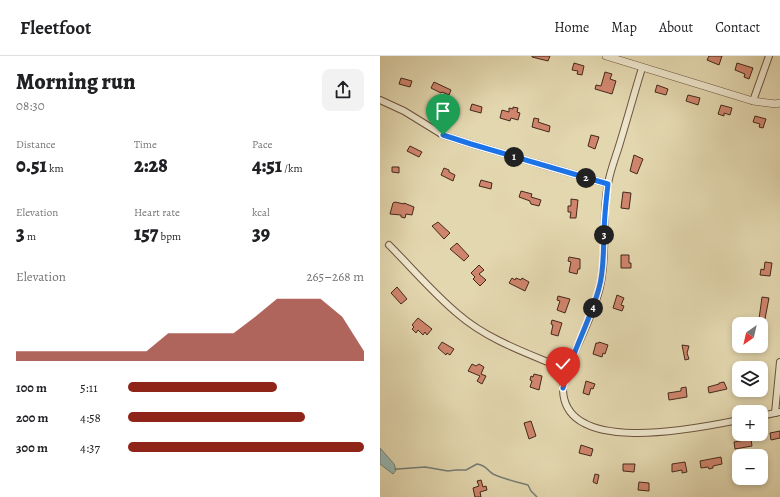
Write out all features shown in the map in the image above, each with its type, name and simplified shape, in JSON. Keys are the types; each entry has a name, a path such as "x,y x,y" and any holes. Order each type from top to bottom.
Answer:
{"street":[{"path":"606,56 753,101 779,104"},
{"path":"753,101 769,56"},
{"path":"642,68 608,184 600,286 591,316 567,370 563,388 565,399 569,411 582,423 604,431 676,431 732,421"},
{"path":"380,100 404,111 443,135 608,184"},
{"path":"389,245 459,315 480,330 511,347 567,370"},
{"path":"777,412 780,362"}],"water":[{"path":"380,448 394,464 396,470 393,474 380,464"}],"building":[{"path":"532,56 550,56 548,61"},
{"path":"709,56 722,56 719,65 707,60"},
{"path":"574,63 584,66 582,75 577,74 578,71 572,70"},
{"path":"737,63 753,68 749,79 744,77 745,74 735,70"},
{"path":"605,72 612,74 610,79 616,81 612,94 595,89 596,85 601,86"},
{"path":"401,78 412,81 410,87 399,84"},
{"path":"434,82 451,90 449,95 431,88"},
{"path":"657,85 668,89 666,95 655,92"},
{"path":"688,95 700,98 698,105 686,101"},
{"path":"472,104 482,107 481,113 470,110"},
{"path":"721,105 732,108 730,115 724,113 724,116 718,114"},
{"path":"513,107 518,108 517,112 520,113 518,120 511,118 510,121 500,118 502,110 509,112 509,108 513,109"},
{"path":"755,116 766,119 763,128 759,127 760,124 753,122"},
{"path":"534,118 539,119 538,122 550,126 549,132 532,127"},
{"path":"591,135 599,137 595,149 588,146"},
{"path":"410,146 422,152 419,157 407,151"},
{"path":"634,155 643,159 637,174 630,171"},
{"path":"392,167 399,167 399,173 392,172"},
{"path":"444,168 455,175 453,181 441,175"},
{"path":"481,180 492,183 491,189 479,186"},
{"path":"521,191 532,194 531,197 541,200 539,206 531,204 530,201 519,197"},
{"path":"623,192 631,193 629,209 621,208"},
{"path":"571,199 578,200 576,218 570,218 571,212 568,212 568,206 571,206"},
{"path":"393,203 404,203 414,207 412,215 406,214 405,218 401,217 401,215 390,214"},
{"path":"438,222 450,233 444,239 432,226"},
{"path":"457,243 469,256 464,261 450,249"},
{"path":"621,255 629,255 629,263 631,263 631,268 621,268"},
{"path":"569,257 580,259 580,269 578,269 577,274 569,272 571,262 568,261"},
{"path":"765,262 772,263 770,276 760,275 761,269 764,270"},
{"path":"479,265 484,270 479,274 486,280 480,286 473,279 475,277 471,273"},
{"path":"512,278 515,280 516,278 521,280 522,278 529,282 525,291 509,283"},
{"path":"397,287 407,299 401,304 391,293"},
{"path":"617,295 624,298 621,305 624,306 622,311 613,308"},
{"path":"558,296 570,299 565,313 557,310 560,301 557,300"},
{"path":"762,297 769,298 765,317 759,317"},
{"path":"418,318 432,329 427,335 425,332 423,335 418,330 416,333 412,329 414,327 412,325"},
{"path":"552,320 562,323 558,336 551,334 553,325 551,324"},
{"path":"442,342 454,349 450,355 447,353 446,355 438,348"},
{"path":"599,342 608,345 605,354 603,353 602,357 593,354 596,343"},
{"path":"682,345 689,346 687,353 689,359 685,360"},
{"path":"472,364 476,366 479,364 484,367 481,374 486,376 482,384 477,381 480,376 468,371"},
{"path":"534,374 542,376 539,390 530,387 532,381 530,380 531,376 533,377"},
{"path":"586,381 595,384 593,389 591,388 589,395 583,393"},
{"path":"724,382 727,389 709,393 708,387"},
{"path":"686,387 687,397 669,400 668,393 681,391 681,388"},
{"path":"531,421 536,436 529,439 524,423"},
{"path":"780,431 780,438 771,440 770,433"},
{"path":"751,441 752,446 735,449 734,442"},
{"path":"581,445 593,449 591,456 579,453"},
{"path":"721,457 722,464 713,466 713,468 709,469 708,467 701,468 700,461"},
{"path":"685,462 687,472 682,473 682,470 672,472 672,464"},
{"path":"623,464 635,464 634,472 623,471"},
{"path":"595,474 599,475 597,484 593,482"},
{"path":"481,480 483,487 486,486 487,490 480,492 481,497 475,497 473,488 479,486 477,481"},
{"path":"639,482 649,483 649,491 638,490"}],"waterway":[{"path":"395,469 425,467 448,471 466,470 477,464 483,466 497,476 528,485 537,497"}],"route":[{"path":"443,135 608,184 600,286 591,316 567,370 563,388"}]}
